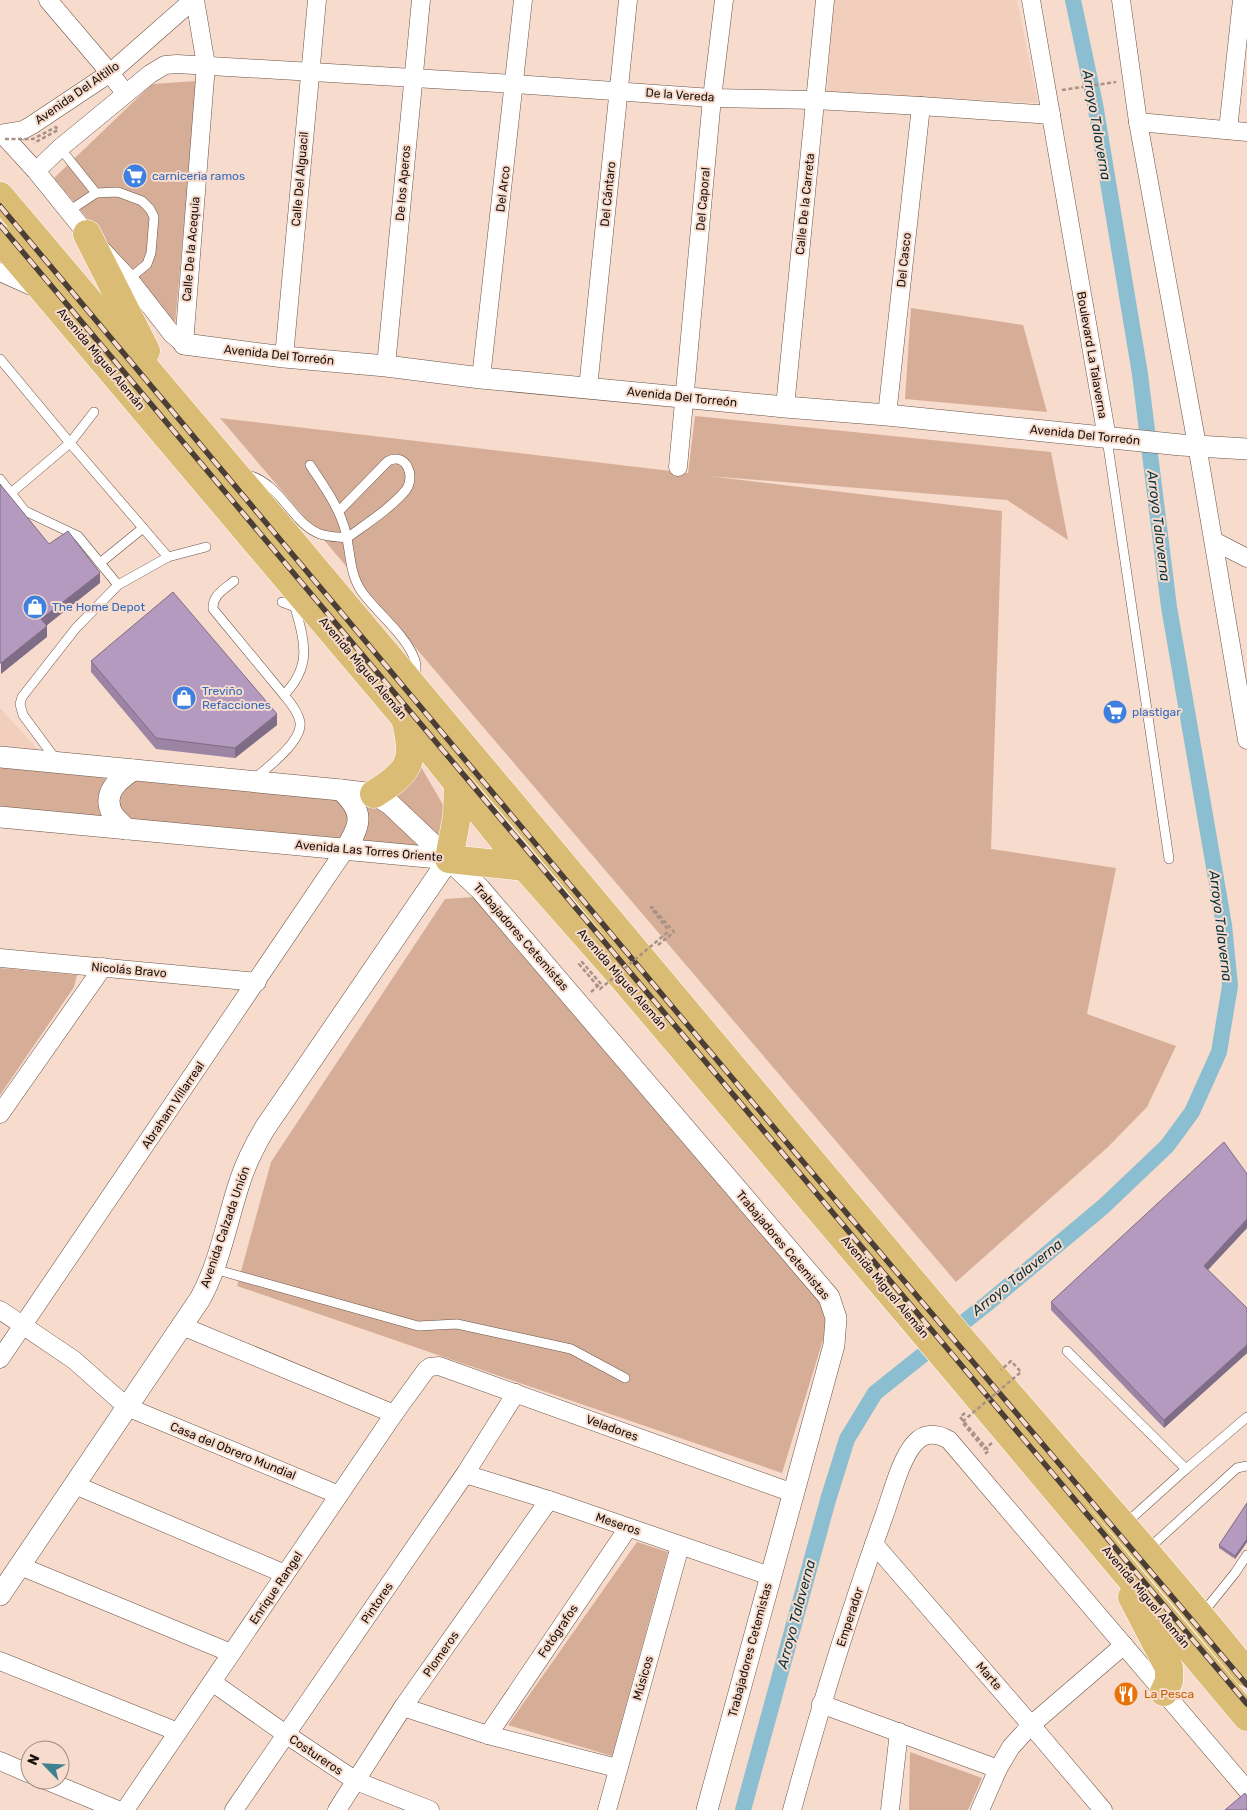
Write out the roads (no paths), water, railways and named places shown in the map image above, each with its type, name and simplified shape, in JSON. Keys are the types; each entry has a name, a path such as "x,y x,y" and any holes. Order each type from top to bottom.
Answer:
{"highway":[{"name":"Avenida Miguel Alemán","path":"0,196 418,692 922,1311 987,1392 1125,1572 1247,1717"},
{"path":"87,234 165,390"},
{"name":"Avenida Miguel Alemán","path":"0,239 46,293 294,603 405,718 525,867 922,1311"},
{"path":"374,794 396,780 408,764 411,751 405,718"},
{"path":"458,783 457,816 449,859 525,867"},
{"name":"Avenida Miguel Alemán","path":"987,1392 1123,1526 1201,1616 1247,1673"},
{"path":"1125,1572 1128,1587 1169,1668 1169,1681 1164,1692"}],"street":[{"path":"48,0 125,93"},
{"name":"Avenida Del Altillo","path":"3,136 32,126 110,73 194,0"},
{"name":"Calle De la Acequia","path":"184,344 206,65 194,0"},
{"name":"Calle Del Alguacil","path":"284,357 317,0"},
{"name":"De los Aperos","path":"386,366 421,0"},
{"name":"Del Arco","path":"481,378 523,0"},
{"name":"Del Cántaro","path":"588,388 628,0"},
{"name":"Del Caporal","path":"678,466 686,398 712,98 724,0"},
{"name":"Calle De la Carreta","path":"785,407 825,0"},
{"name":"Boulevard La Talaverna","path":"1030,0 1046,93 1117,438"},
{"path":"1121,0 1138,122 1189,445 1214,541 1247,740"},
{"path":"1228,130 1242,0"},
{"name":"De la Vereda","path":"36,171 60,148 150,74 166,65 177,64 618,90 712,98 815,100 921,106 1051,116"},
{"name":"Del Casco","path":"887,415 921,106"},
{"path":"1138,122 1247,132"},
{"path":"3,136 36,171 172,334 184,344"},
{"path":"0,272 46,293"},
{"name":"Avenida Del Torreón","path":"184,344 284,357 386,366 481,378 1189,445"},
{"path":"1189,445 1247,449"},
{"path":"1214,541 1247,558"},
{"name":"Avenida Las Torres Oriente","path":"0,757 374,794 407,818 449,859"},
{"path":"126,829 112,813 110,802 112,789 118,780 132,770"},
{"path":"341,790 353,802 358,811 358,823 354,836 346,850"},
{"name":"Avenida Las Torres Oriente","path":"0,817 449,859"},
{"name":"Abraham Villarreal","path":"0,1359 346,850"},
{"name":"Avenida Calzada Unión","path":"0,1595 182,1326 208,1284 241,1179 250,1155 264,1128 449,859"},
{"name":"Trabajadores Cetemistas","path":"449,859 486,896 829,1297 836,1318 834,1344 707,1810"},
{"name":"Nicolás Bravo","path":"0,958 257,982"},
{"path":"0,1114 103,967"},
{"name":"Casa del Obrero Mundial","path":"0,1310 74,1360 127,1408 339,1495"},
{"path":"182,1326 394,1414"},
{"name":"Veladores","path":"430,1367 439,1366 793,1493"},
{"name":"Enrique Rangel","path":"125,1810 394,1414 422,1374 430,1367"},
{"name":"Pintores","path":"234,1810 464,1474 516,1393"},
{"name":"Emperador","path":"792,1810 821,1704 874,1544 909,1451 915,1442 928,1435 941,1435 949,1440 1124,1645"},
{"name":"Meseros","path":"464,1474 549,1500 770,1576"},
{"path":"75,1485 286,1574"},
{"name":"Plomeros","path":"337,1810 403,1707 549,1500"},
{"name":"Fotógrafos","path":"488,1735 628,1528"},
{"name":"Marte","path":"874,1544 1031,1725 1100,1809"},
{"name":"Músicos","path":"607,1810 680,1546"},
{"path":"20,1566 231,1654"},
{"path":"980,1810 998,1768 1011,1747 1031,1725 1124,1645 1247,1790"},
{"path":"0,1661 178,1732"},
{"name":"Costureros","path":"212,1682 286,1735 356,1781 430,1810"},
{"path":"821,1704 998,1768"},
{"path":"403,1707 488,1735 618,1768"},
{"path":"890,1810 899,1732"},
{"path":"0,1761 20,1770"},
{"path":"69,1790 118,1810"}],"lane":[{"path":"60,148 96,193"},
{"path":"69,211 96,193 118,192 142,201 150,209 154,217 151,253 147,264 128,279"},
{"path":"0,359 168,557"},
{"path":"11,493 70,443 94,412"},
{"name":"Boulevard La Talaverna","path":"1117,438 1169,859"},
{"path":"232,471 255,476 271,488 304,523 319,534 348,538 405,490 410,480 408,467 403,461 397,459 388,461 339,511"},
{"path":"310,465 339,511 348,538 350,562 355,580 362,592 403,638 415,659 418,692"},
{"path":"0,480 25,511 78,536 118,585"},
{"path":"100,563 143,528"},
{"path":"59,763 23,715 20,704 22,697 76,628 118,585 168,557 206,547"},
{"path":"234,581 216,596 213,608 284,695 298,717 300,724 298,735 293,743 253,781"},
{"path":"284,695 299,676 304,647 303,635 294,603"},
{"path":"213,1269 418,1326 457,1324 571,1349 625,1378"},
{"path":"1067,1351 1186,1468"},
{"path":"1123,1526 1186,1468 1247,1417"},
{"path":"1144,1552 1237,1468 1247,1466"},
{"path":"1201,1616 1247,1555"}],"waterway":[{"name":"Arroyo Talaverna","path":"743,1810 828,1500 847,1439 875,1393 988,1303 1104,1206 1167,1146 1192,1112 1219,1052 1230,986 1224,925 1169,607 1140,374 1095,104 1073,0"}],"railway":[{"path":"0,206 754,1104 1247,1685"},
{"path":"0,225 1247,1704"}],"place":[{"name":"carniceria ramos","path":"135,176"},
{"name":"The Home Depot","path":"35,607"},
{"name":"Treviño Refacciones","path":"184,698"},
{"name":"plastigar","path":"1115,712"},
{"name":"La Pesca","path":"1126,1694"}]}
